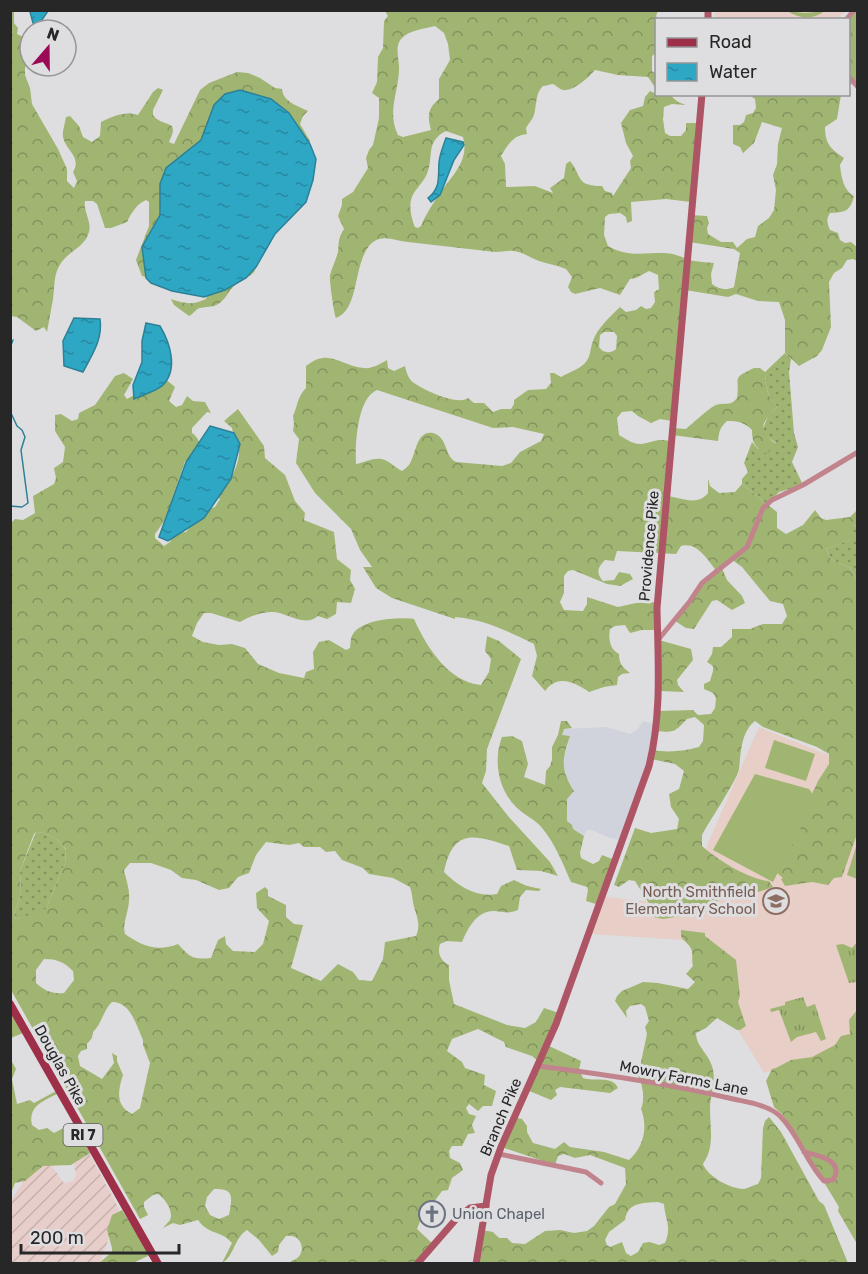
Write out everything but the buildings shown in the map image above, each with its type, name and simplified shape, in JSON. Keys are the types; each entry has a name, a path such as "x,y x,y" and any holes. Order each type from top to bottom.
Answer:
{"main road":[{"name":"Providence Pike","path":"570,988 649,766 658,718 657,608 680,367 702,96"},
{"name":"Branch Pike","path":"476,1263 491,1175 511,1123 538,1066 570,988"},
{"name":"Douglas Pike","path":"10,1004 158,1263"},
{"path":"417,1263 457,1218 470,1208 486,1206"}],"street":[{"path":"658,640 690,601 702,582 747,547 763,508 772,500 803,485 858,452"},
{"name":"Mowry Farms Lane","path":"538,1066 687,1088 764,1107 780,1116 814,1170 824,1181 833,1180 837,1174 837,1167 832,1162 804,1152"},
{"path":"499,1154 586,1172 601,1183"}],"shaded area":[{"path":"715,11 846,11 838,18 714,18"},
{"path":"643,721 657,725 653,748 622,840 591,830 587,830 584,836 573,829 567,821 567,799 574,790 566,778 563,762 570,737 561,735 564,729 606,727 630,734 638,729"},
{"name":"North Smithfield Elementary School","path":"759,727 833,757 858,826 857,1035 842,1052 764,1073 709,982 697,941 592,934 606,897 694,906 707,845"},
{"path":"82,1140 119,1209 100,1263 11,1264 11,1201 34,1164 50,1163 63,1182 73,1181 76,1175 73,1160"}],"green space":[{"path":"11,11 14,11 14,23 18,28 18,78 26,78 32,104 58,149 67,169 67,181 74,188 77,181 73,172 76,162 63,137 66,117 70,116 79,126 83,137 92,142 100,136 101,122 124,114 138,115 158,88 163,90 153,110 153,115 161,122 172,126 169,142 174,144 200,90 209,83 237,72 248,73 275,88 282,89 288,100 308,111 300,124 310,141 310,177 254,250 256,266 253,273 234,286 219,303 198,309 189,316 174,305 171,299 193,303 206,299 208,293 142,276 136,260 149,226 149,202 146,200 140,204 132,212 127,222 105,228 97,204 93,201 85,201 89,232 84,241 58,267 47,332 44,327 36,331 17,317 11,316"},
{"path":"385,11 658,11 657,18 655,18 655,54 652,56 655,88 648,77 618,75 595,70 570,89 562,90 553,84 543,86 537,96 534,115 526,128 527,134 514,139 501,156 505,164 506,187 535,186 553,193 550,188 564,178 566,164 570,161 583,182 593,186 602,186 613,196 631,168 630,161 633,156 626,143 621,123 630,110 643,106 645,97 650,91 655,93 655,96 671,96 686,105 672,104 664,107 665,133 670,136 681,136 686,130 686,123 698,123 691,202 666,199 631,202 632,221 627,223 626,217 620,213 609,214 605,217 604,235 608,246 622,252 667,253 693,261 714,263 711,274 712,284 723,289 734,287 740,253 734,249 689,242 691,215 707,216 708,234 721,242 733,242 737,248 747,239 755,237 758,226 769,218 774,210 776,190 773,175 777,164 782,128 762,122 754,143 743,153 740,147 733,144 733,125 740,125 744,122 746,115 753,113 756,108 755,99 750,96 841,96 837,119 825,127 825,133 830,146 844,158 840,165 842,179 845,187 854,196 849,208 830,213 827,221 830,230 838,233 840,240 845,243 851,242 857,247 857,261 847,260 842,268 834,273 829,282 831,327 822,350 817,356 799,366 785,353 785,320 779,302 758,301 736,294 728,297 685,290 672,421 660,419 651,423 632,411 622,412 617,418 619,435 632,442 641,444 658,440 670,441 666,496 699,500 708,493 708,479 710,486 719,493 735,492 742,484 777,512 777,528 786,534 803,525 815,510 821,518 826,520 850,517 857,510 857,526 852,525 853,539 826,549 831,559 850,568 857,580 857,834 842,877 834,878 828,885 812,882 785,886 781,879 783,878 777,873 818,781 829,764 829,754 817,747 763,727 755,721 744,737 737,774 702,835 702,846 734,868 752,877 769,881 773,887 746,896 729,895 717,901 707,912 663,919 654,917 652,908 635,881 629,880 619,887 614,885 635,828 651,833 677,829 679,819 671,807 669,794 679,789 684,771 675,764 651,759 653,750 688,750 699,747 703,741 704,725 695,717 687,719 675,730 657,731 659,711 693,710 698,715 711,714 715,708 716,698 713,693 704,689 704,684 710,681 713,671 713,666 707,662 713,647 721,647 732,637 732,629 750,629 763,624 782,624 787,616 783,604 770,601 742,567 731,559 721,566 727,580 742,596 745,603 732,610 717,600 712,601 694,629 686,628 675,621 715,569 701,552 692,546 681,546 676,554 617,551 614,561 605,560 598,573 603,581 614,580 619,572 630,574 633,579 620,586 607,584 573,570 568,571 564,576 564,593 560,602 564,610 583,611 587,604 587,597 618,607 658,602 656,630 630,633 625,625 610,629 612,647 619,654 622,665 630,673 618,677 617,685 589,692 578,685 561,681 545,691 532,676 537,656 534,644 486,623 465,618 455,617 455,619 392,598 376,588 363,567 372,567 360,550 351,529 315,493 296,463 299,439 293,431 293,416 299,398 306,388 306,366 314,361 328,358 367,368 387,360 388,368 394,371 405,366 412,382 441,396 456,400 468,398 474,403 484,403 493,412 511,409 514,400 528,390 546,389 551,383 550,373 561,377 585,363 598,331 620,307 626,312 636,310 641,306 646,309 651,308 655,302 654,292 659,289 658,275 649,271 630,279 620,295 600,288 575,294 568,287 572,277 566,269 517,252 495,252 381,238 373,242 366,250 349,305 344,313 336,318 330,278 344,229 338,216 342,199 353,192 368,168 366,158 373,145 379,118 379,98 372,93 377,82 378,57 383,48 384,21 388,16","holes":["435,26 444,33 450,60 439,79 439,99 429,113 431,130 403,137 398,135 393,119 399,71 399,42 408,34","446,131 463,137 464,154 458,169 418,228 415,227 412,217 411,200 429,169 432,145 439,135","604,332 614,332 617,336 614,351 605,352 599,347 600,335","377,390 493,428 513,427 544,434 541,441 520,452 511,463 502,466 456,462 449,456 441,438 433,433 420,438 410,462 402,471 382,459 356,464 361,412 370,395"]},
{"path":"787,11 805,13 825,11 816,16 806,17"},
{"path":"853,11 857,11 857,87 852,83 850,85 850,18 844,18"},
{"path":"785,353 791,359 789,372 794,433 798,447 792,462 803,485 779,492 767,504 742,484 742,479 748,472 744,463 752,442 758,449 776,443 762,431 768,416 777,407 768,392 765,372"},
{"path":"754,368 760,368 765,372 768,392 777,407 763,426 766,434 776,444 767,454 755,445 752,430 738,422 727,421 720,430 718,441 672,435 672,428 686,429 713,406 734,401 737,398 739,377"},
{"path":"124,373 133,379 124,395 127,399 164,378 175,387 169,401 176,407 182,405 187,396 193,401 205,402 211,413 207,412 192,428 192,433 200,446 200,459 199,462 185,461 165,520 155,534 155,538 164,546 170,542 175,533 186,532 204,511 215,507 220,499 215,494 220,483 228,485 239,451 232,428 224,421 238,409 264,446 265,458 285,475 295,501 305,513 304,520 334,532 337,559 351,570 350,580 355,589 351,603 337,602 336,614 327,619 318,616 301,620 272,612 255,615 240,622 204,613 192,636 203,642 219,645 232,644 245,648 258,664 279,673 304,678 306,672 314,669 313,652 319,642 329,640 346,650 350,648 352,636 364,625 399,618 414,619 440,661 448,670 469,682 481,685 489,672 491,659 485,651 487,636 499,641 521,659 487,749 486,771 482,783 508,816 550,862 558,876 541,871 517,870 509,846 486,839 467,838 460,841 453,847 444,872 455,882 475,892 490,895 497,894 501,886 514,880 541,889 539,891 526,890 520,897 518,910 483,913 470,926 462,942 447,941 440,944 439,954 449,965 449,980 454,1004 507,1025 525,1028 536,1022 544,1008 559,1013 547,1045 581,1061 579,1070 583,1078 607,1080 618,1088 610,1093 560,1087 555,1090 557,1095 551,1100 527,1090 539,1062 532,1056 506,1047 504,1042 478,1029 452,1039 447,1051 462,1062 465,1068 485,1075 484,1085 496,1091 492,1106 483,1106 478,1111 469,1104 466,1108 469,1114 476,1116 472,1125 475,1133 468,1134 462,1146 452,1146 449,1151 450,1158 460,1163 463,1170 452,1178 448,1190 442,1191 431,1206 425,1209 417,1229 433,1244 417,1263 291,1263 302,1251 297,1238 286,1236 279,1245 278,1252 272,1256 247,1230 222,1263 232,1243 206,1228 198,1220 180,1225 173,1223 163,1228 170,1220 171,1213 166,1202 158,1194 144,1202 148,1215 140,1219 11,990 10,524 15,519 23,520 35,513 33,496 54,484 56,478 54,468 63,462 65,447 55,431 55,415 61,414 72,421 78,419 79,413 95,405 115,376","holes":["36,832 45,834 59,842 66,849 65,863 46,909 16,919 14,914 21,894 20,871","266,842 289,845 299,843 304,847 320,847 326,852 335,851 342,860 363,868 369,874 393,878 410,887 418,923 416,936 385,942 383,959 372,981 359,980 353,972 338,964 321,981 291,968 303,925 294,924 286,917 286,905 268,896 268,890 265,887 256,893 257,908 269,921 263,944 255,952 233,951 226,944 225,936 218,940 211,958 195,958 178,944 163,948 150,947 125,934 124,926 129,896 124,870 130,863 151,863 171,870 182,878 196,880 219,890 229,888 238,877 249,873 256,855","44,959 57,960 73,971 74,980 64,993 52,992 36,983 36,970","112,1002 119,1003 128,1010 143,1040 150,1063 140,1108 132,1114 120,1102 119,1092 123,1075 117,1056 112,1053 114,1063 102,1079 80,1066 78,1056 81,1051 87,1049 87,1044","214,1189 229,1192 231,1204 229,1215 219,1219 210,1215 205,1206 207,1197"]},
{"path":"852,525 857,526 857,580 850,568 831,559 826,549 852,539"},
{"path":"659,640 691,649 693,660 677,680 684,692 660,691"},
{"path":"561,721 567,721 572,728 564,729 562,735 570,736 565,752 564,770 574,791 567,799 567,821 573,829 584,836 581,858 593,864 599,861 602,855 615,860 599,905 586,901 587,887 571,882 547,834 510,800 499,774 498,755 502,737 512,736 522,741 528,764 524,777 545,785 546,771 552,760 552,747"},
{"path":"774,740 815,754 806,781 765,768"},
{"path":"755,774 809,789 816,798 773,882 713,850"},
{"path":"36,832 50,835 60,843 66,850 65,863 46,909 16,919 14,914 21,894 20,871"},
{"path":"857,844 857,879 847,875"},
{"path":"681,930 705,933 705,936 736,960 740,996 738,1002 746,1026 737,1030 717,1018 696,1033 698,1042 710,1061 714,1077 710,1109 710,1144 703,1164 715,1178 733,1187 744,1189 758,1184 761,1178 763,1128 769,1117 781,1132 819,1201 824,1205 848,1263 476,1264 482,1230 493,1232 499,1238 507,1238 512,1243 525,1244 545,1231 560,1230 574,1233 587,1231 609,1207 615,1204 626,1184 625,1168 590,1155 575,1158 564,1154 558,1156 555,1165 501,1147 514,1117 522,1119 533,1143 555,1149 564,1142 570,1147 604,1152 629,1160 634,1155 641,1143 644,1130 641,1109 643,1092 638,1076 647,1034 645,1027 649,1021 645,1007 641,1004 630,1006 626,1011 627,1018 615,1001 622,991 643,982 688,989 695,982 686,974 693,966 692,951 681,936","holes":["647,1203 664,1204 668,1227 665,1243 659,1245 650,1242 643,1243 638,1252 631,1256 626,1253 622,1242 610,1247 607,1245 605,1240 609,1232 625,1220 629,1210 633,1207"]},
{"path":"857,942 857,982 849,983 836,945 843,944 852,948"},
{"path":"803,997 807,1007 815,1004 826,1039 821,1041 816,1032 797,1037 791,1042 779,1010 771,1012 770,1009"},
{"path":"10,1010 23,1033 11,1038 10,1038"},
{"path":"857,1010 857,1244 838,1211 839,1207 783,1115 774,1107 766,1081 772,1069 791,1060 812,1057 835,1045 841,1036 850,1034 849,1020"},
{"path":"11,1060 16,1069 12,1079 17,1104 30,1100 34,1103 56,1091 57,1094 34,1109 31,1118 32,1125 39,1130 47,1128 54,1133 73,1123 90,1153 71,1165 43,1166 25,1181 15,1183 11,1193"},
{"path":"122,1210 150,1255 133,1263 98,1264 112,1252 107,1230 112,1215"}],"water":[{"path":"48,11 43,18 32,18 30,12"},
{"path":"240,90 271,99 289,113 310,144 316,159 313,180 306,202 275,234 256,267 246,278 225,290 204,297 172,291 151,283 146,278 142,247 160,215 160,184 166,168 201,140 214,105 225,94"},
{"path":"446,138 463,142 464,145 454,160 440,195 431,202 428,198 437,186 439,159"},
{"path":"74,318 100,319 98,340 83,372 64,366 63,341"},
{"path":"146,323 160,326 164,333 171,355 171,371 164,384 134,399 133,385 142,362 142,341"},
{"path":"210,426 234,433 240,444 231,479 204,518 168,541 159,537 186,462"}],"waterway":[{"path":"10,348 13,340"},
{"path":"10,411 25,437 21,450 28,503 22,507 10,506"}],"place":[{"name":"North Smithfield Elementary School","path":"776,901"},
{"name":"Union Chapel","path":"432,1214"}]}
